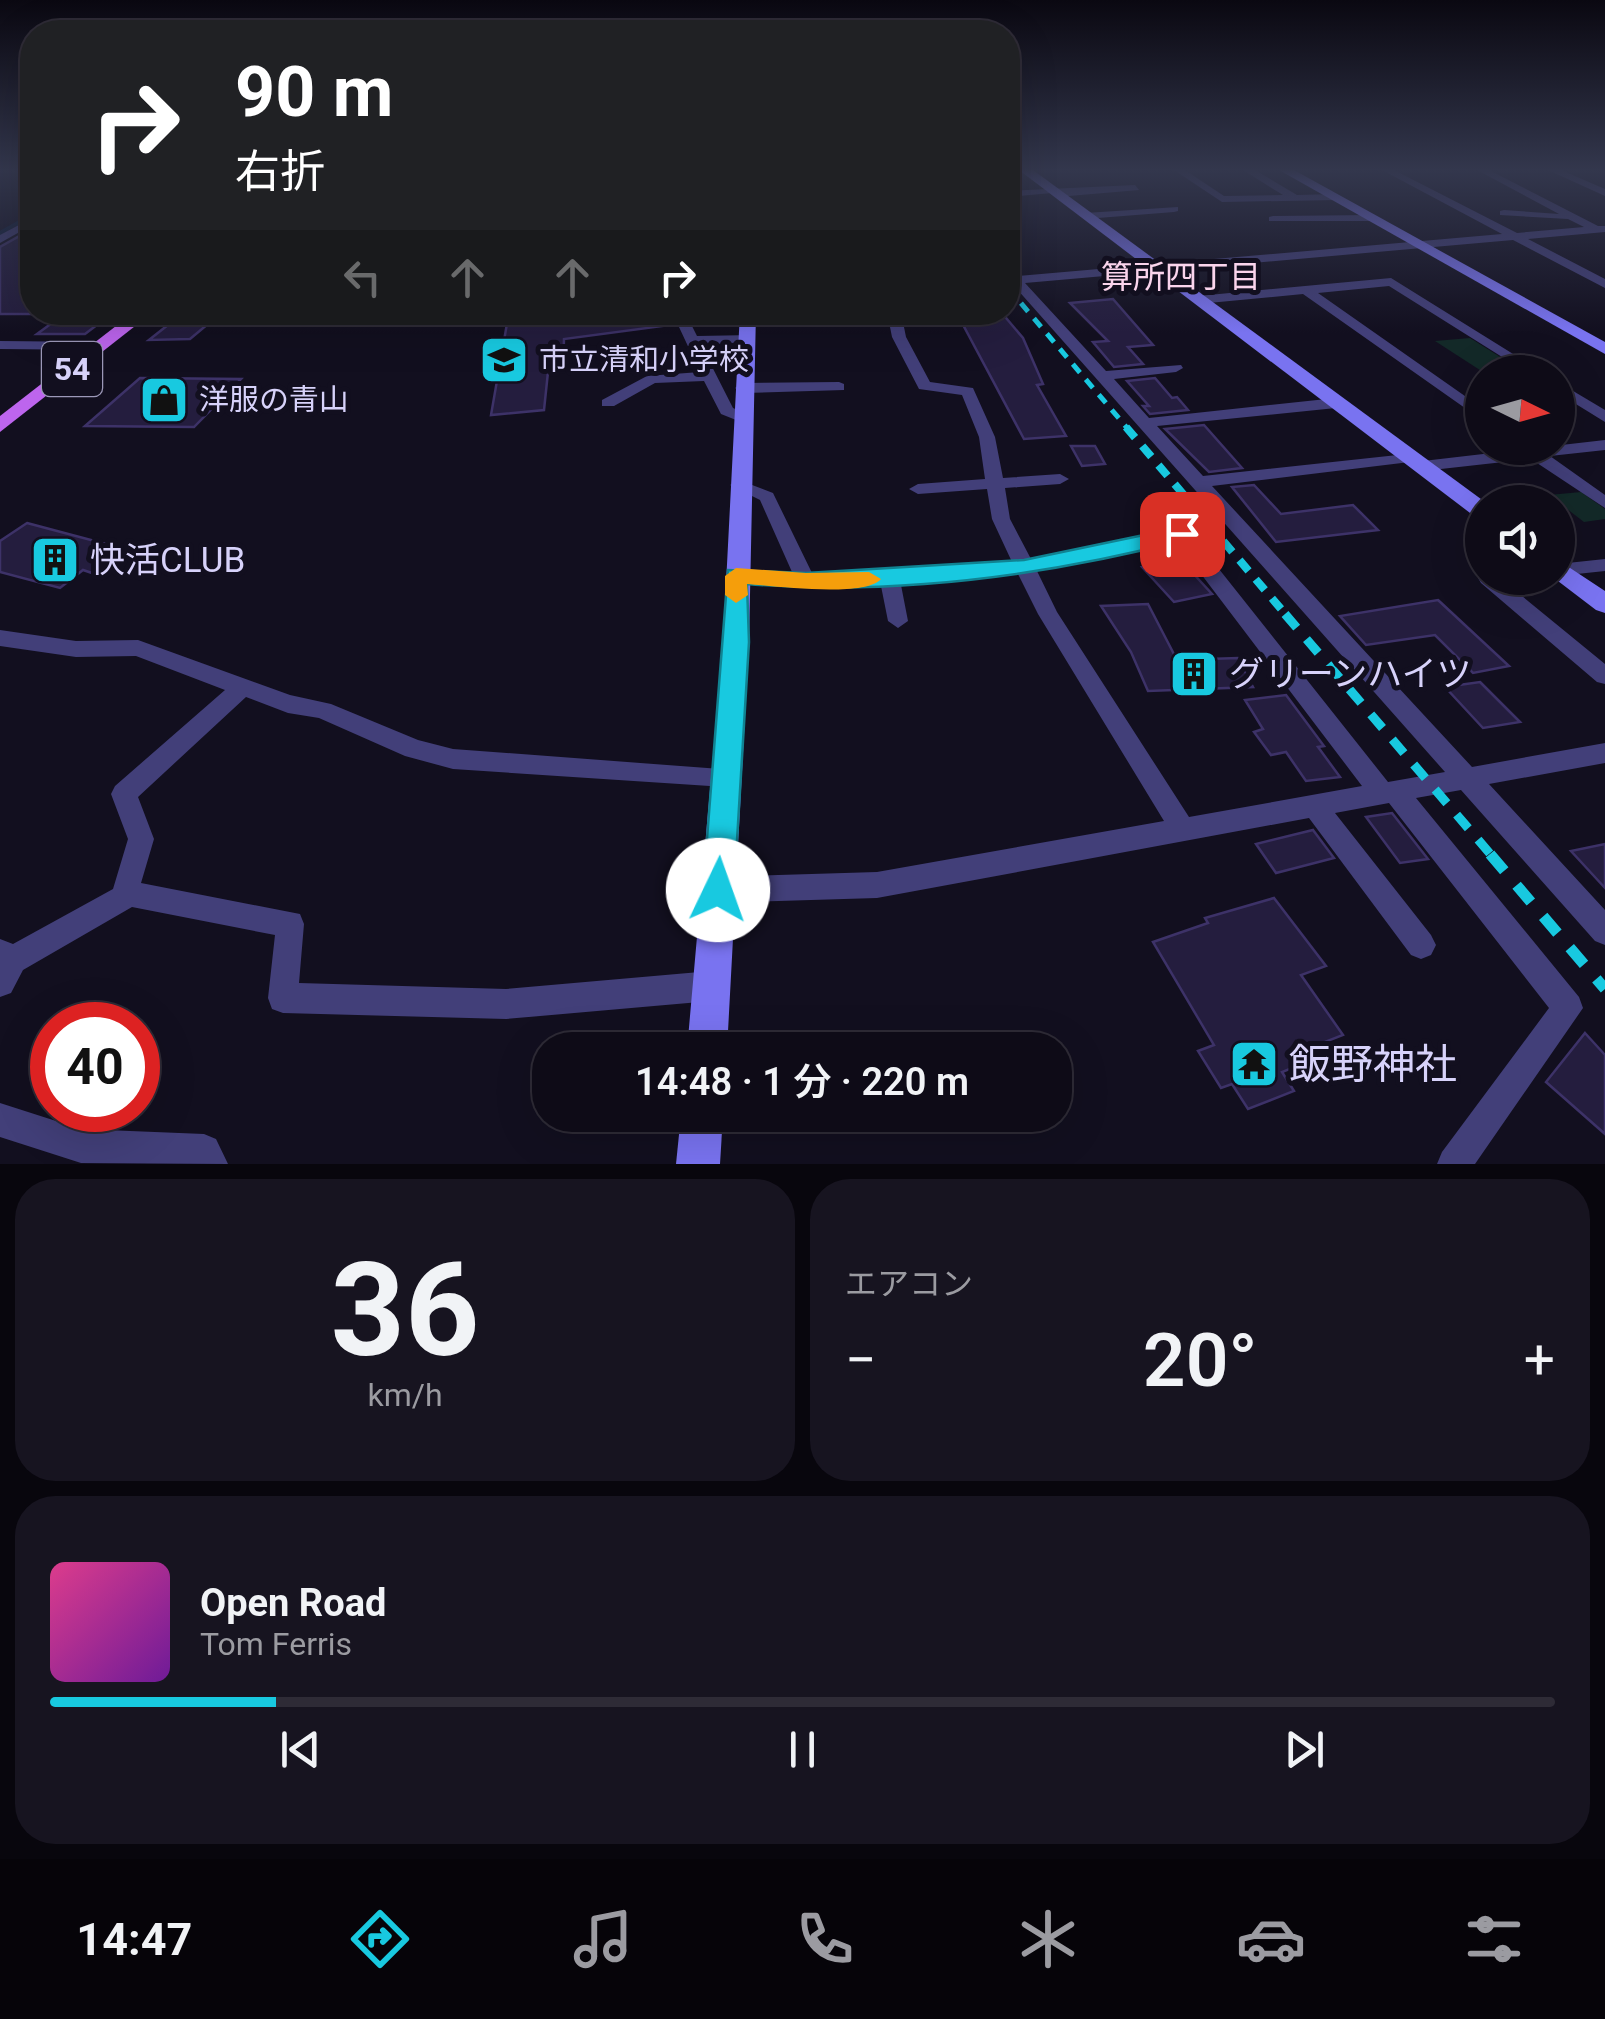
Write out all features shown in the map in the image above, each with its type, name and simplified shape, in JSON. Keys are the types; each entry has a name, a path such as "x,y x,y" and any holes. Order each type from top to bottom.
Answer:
{"main road":[{"name":"54","path":"0,426 128,325"}],"street":[{"path":"1096,224 1465,498"},
{"path":"1383,224 1605,350"},
{"path":"1486,224 1605,284"},
{"path":"1020,275 1601,230"},
{"path":"1198,300 1391,282 1508,355"},
{"path":"1020,286 1605,931"},
{"path":"1306,290 1465,404"},
{"path":"684,325 726,411 741,418"},
{"path":"691,341 748,325 741,418 736,642 707,1032"},
{"path":"897,325 924,386 968,390 987,437 1000,519 1048,614 1182,828"},
{"path":"0,344 102,346"},
{"path":"1099,376 1176,368"},
{"path":"608,403 652,379 707,376"},
{"path":"743,388 839,387"},
{"path":"1575,397 1605,416"},
{"path":"1143,424 1336,404"},
{"path":"1575,448 1605,446"},
{"path":"1198,482 1465,457"},
{"path":"1552,465 1605,503"},
{"path":"918,489 1060,479"},
{"path":"739,485 767,497 806,581"},
{"path":"736,576 806,581 890,579 1024,567 1182,534 1568,1008 1454,1164"},
{"path":"1575,567 1605,564"},
{"path":"890,579 898,621"},
{"path":"1575,581 1605,604"},
{"path":"1508,595 1605,676"},
{"path":"0,638 76,649 138,648 288,704 322,710 414,749 452,760 725,777"},
{"path":"130,894 126,888 141,838 124,794 243,686"},
{"path":"718,890 877,885 1605,754"},
{"path":"1314,805 1421,946"},
{"path":"4,965 130,894 290,924 284,998 506,1004 711,986"},
{"path":"0,1120 81,1146 204,1151 211,1164"},
{"path":"698,1164 701,1132"}],"green space":[{"path":"1470,338 1497,355 1465,355 1465,360 1435,341"},
{"path":"1581,492 1605,509 1605,519 1584,522 1575,515 1575,493"}],"building":[{"path":"20,236 20,314 0,314 0,247"},
{"path":"1113,299 1153,345 1128,347 1143,364 1114,367 1093,342 1108,341 1070,303"},
{"path":"49,325 97,325 85,334 37,334"},
{"path":"168,325 207,325 190,339 149,340"},
{"path":"507,325 670,325 564,339 563,371 548,372 544,410 491,415"},
{"path":"963,325 1012,325 1023,338 1043,384 1037,385 1066,436 1024,439"},
{"name":"洋服の青山","path":"140,378 241,379 194,427 85,426"},
{"path":"1155,378 1188,410 1150,414 1143,406 1149,406 1127,381"},
{"path":"1204,425 1242,468 1209,472 1165,429"},
{"path":"1071,446 1095,446 1105,464 1082,466"},
{"path":"1254,485 1281,514 1353,505 1378,530 1276,542 1232,487"},
{"name":"快活CLUB","path":"27,523 125,549 92,573 83,570 60,588 0,572 0,541"},
{"path":"1179,558 1212,594 1174,602 1142,567"},
{"path":"1438,600 1509,666 1473,673 1435,635 1366,645 1340,616"},
{"path":"1148,604 1177,660 1238,658 1253,687 1148,691 1131,652 1101,606"},
{"path":"1480,682 1520,722 1483,728 1445,687"},
{"path":"1286,695 1324,746 1318,747 1340,777 1306,781 1286,752 1271,755 1254,732 1263,729 1245,700"},
{"path":"1392,813 1428,859 1400,863 1366,817"},
{"path":"1313,830 1334,858 1276,873 1256,844"},
{"path":"1605,844 1605,888 1571,851"},
{"path":"1274,898 1326,966 1301,975 1343,1035 1317,1045 1324,1055 1282,1072 1294,1091 1248,1109 1232,1084 1221,1088 1198,1051 1214,1045 1153,942 1208,923 1205,918"},
{"path":"1585,1033 1605,1055 1605,1134 1546,1082"}],"waterway":[{"path":"0,233 15,224"}],"railway":[{"path":"1020,302 1128,429"},
{"path":"1126,427 1287,616"},
{"path":"1285,614 1492,856"},
{"path":"1490,854 1605,989"}],"slow traffic":[{"path":"736,595 736,576 806,581 869,579"}],"place":[{"name":"市立清和小学校","path":"504,360"},
{"name":"洋服の青山","path":"164,400"},
{"name":"快活CLUB","path":"55,560"},
{"name":"グリーンハイツ","path":"1194,674"},
{"name":"飯野神社","path":"1254,1064"}],"district":[{"name":"算所四丁目","path":"1181,277"}],"route":[{"path":"718,890 736,642 736,576 806,581 945,575 1024,567 1182,534"}]}
